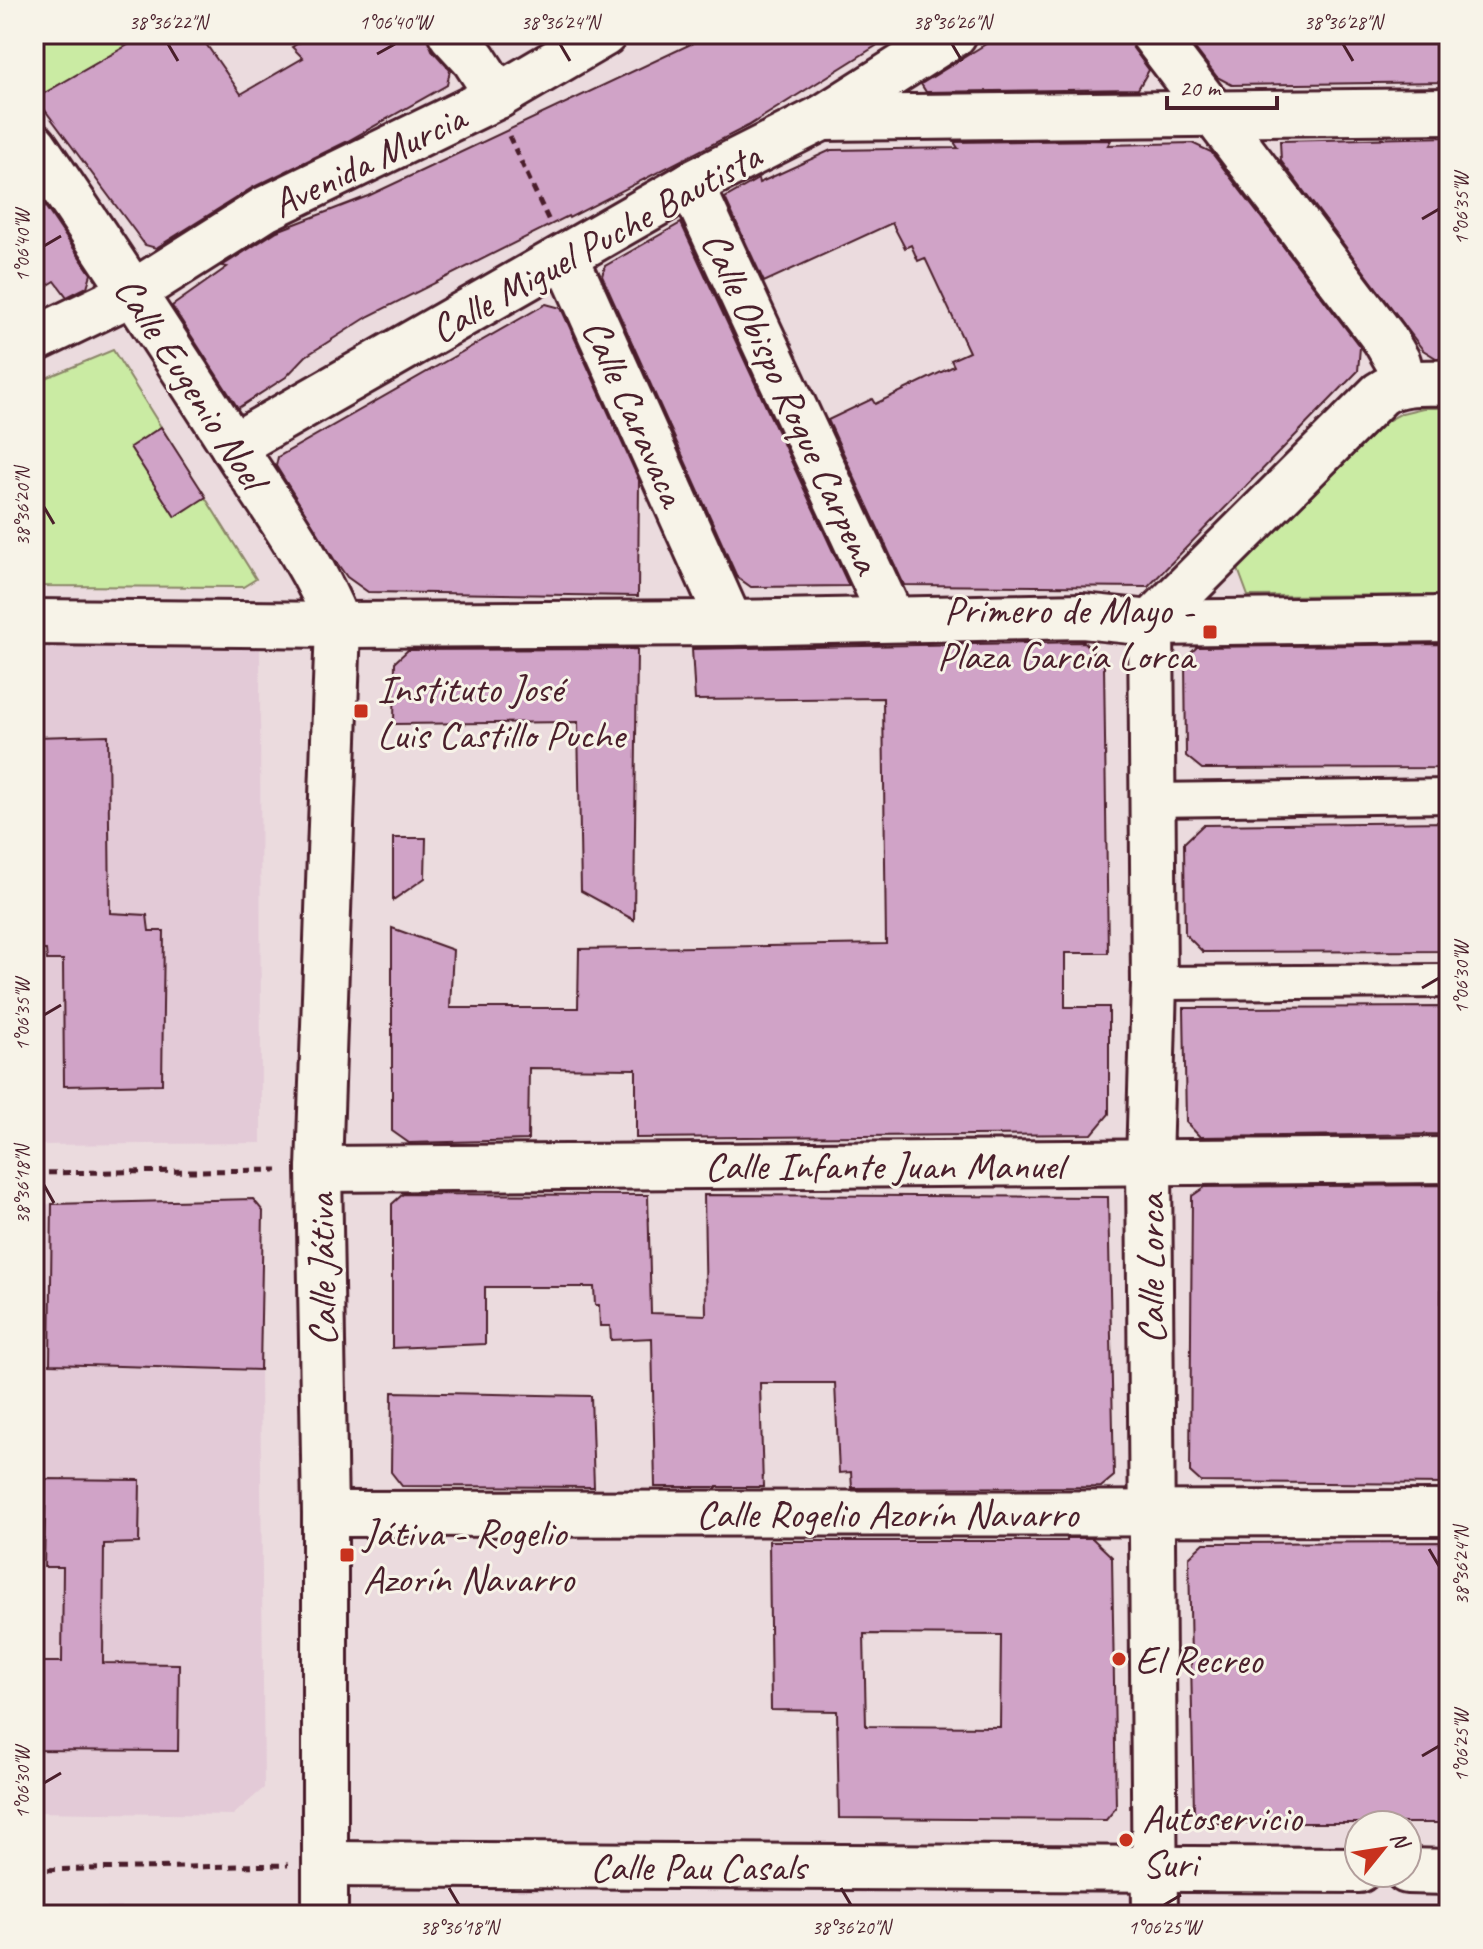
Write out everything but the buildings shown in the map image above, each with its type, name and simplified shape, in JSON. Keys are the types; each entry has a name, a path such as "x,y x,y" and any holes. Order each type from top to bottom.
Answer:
{"street":[{"path":"451,34 474,59 498,96"},
{"name":"Avenida Murcia","path":"34,340 134,292 265,209 498,96 604,34"},
{"name":"Calle Miguel Puche Bautista","path":"233,446 691,184 822,118 954,34"},
{"path":"1153,34 1384,338 1398,362 1404,384"},
{"path":"822,118 1449,111"},
{"name":"Calle Eugenio Noel","path":"34,145 134,292 323,588 338,625"},
{"name":"Calle Obispo Roque Carpena","path":"691,184 892,619"},
{"name":"Calle Caravaca","path":"566,257 730,623"},
{"path":"1151,623 1380,394 1404,384 1449,383"},
{"path":"34,622 338,625 730,623 1083,616 1151,623 1449,619"},
{"name":"Calle Lorca","path":"1151,623 1154,983 1149,1163 1155,1915"},
{"name":"Calle Játiva","path":"325,1915 325,1514 319,1169 338,625"},
{"path":"1151,800 1449,796"},
{"path":"1154,983 1449,981"},
{"name":"Calle Infante Juan Manuel","path":"319,1169 1449,1160"},
{"name":"Calle Rogelio Azorín Navarro","path":"325,1514 1449,1513"},
{"name":"Calle Pau Casals","path":"325,1864 1343,1870"},
{"path":"1423,1871 1449,1872"}],"path":[{"path":"498,96 502,121 566,257"},
{"path":"34,1173 319,1169"},
{"path":"34,1870 325,1864"}],"shaded area":[{"path":"260,643 261,1143 34,1145 34,644"},
{"path":"34,1204 52,1204 51,1364 260,1370 264,1788 233,1815 34,1812"},
{"path":"34,1907 148,1907 149,1915 34,1915"}],"green space":[{"path":"34,34 147,34 36,98"},
{"path":"113,350 256,579 243,587 34,586 34,383"},
{"path":"1423,408 1449,408 1449,595 1248,596 1238,569 1387,421 1402,413"},
{"path":"1442,1188 1449,1188 1449,1348 1441,1348"}],"place":[{"name":"Primero de Mayo - Plaza García Lorca","path":"1210,632"},
{"name":"Instituto José Luis Castillo Puche","path":"361,711"},
{"name":"Játiva - Rogelio Azorín Navarro","path":"347,1555"},
{"name":"El Recreo","path":"1119,1659"},
{"name":"Autoservicio Suri","path":"1126,1840"}]}
